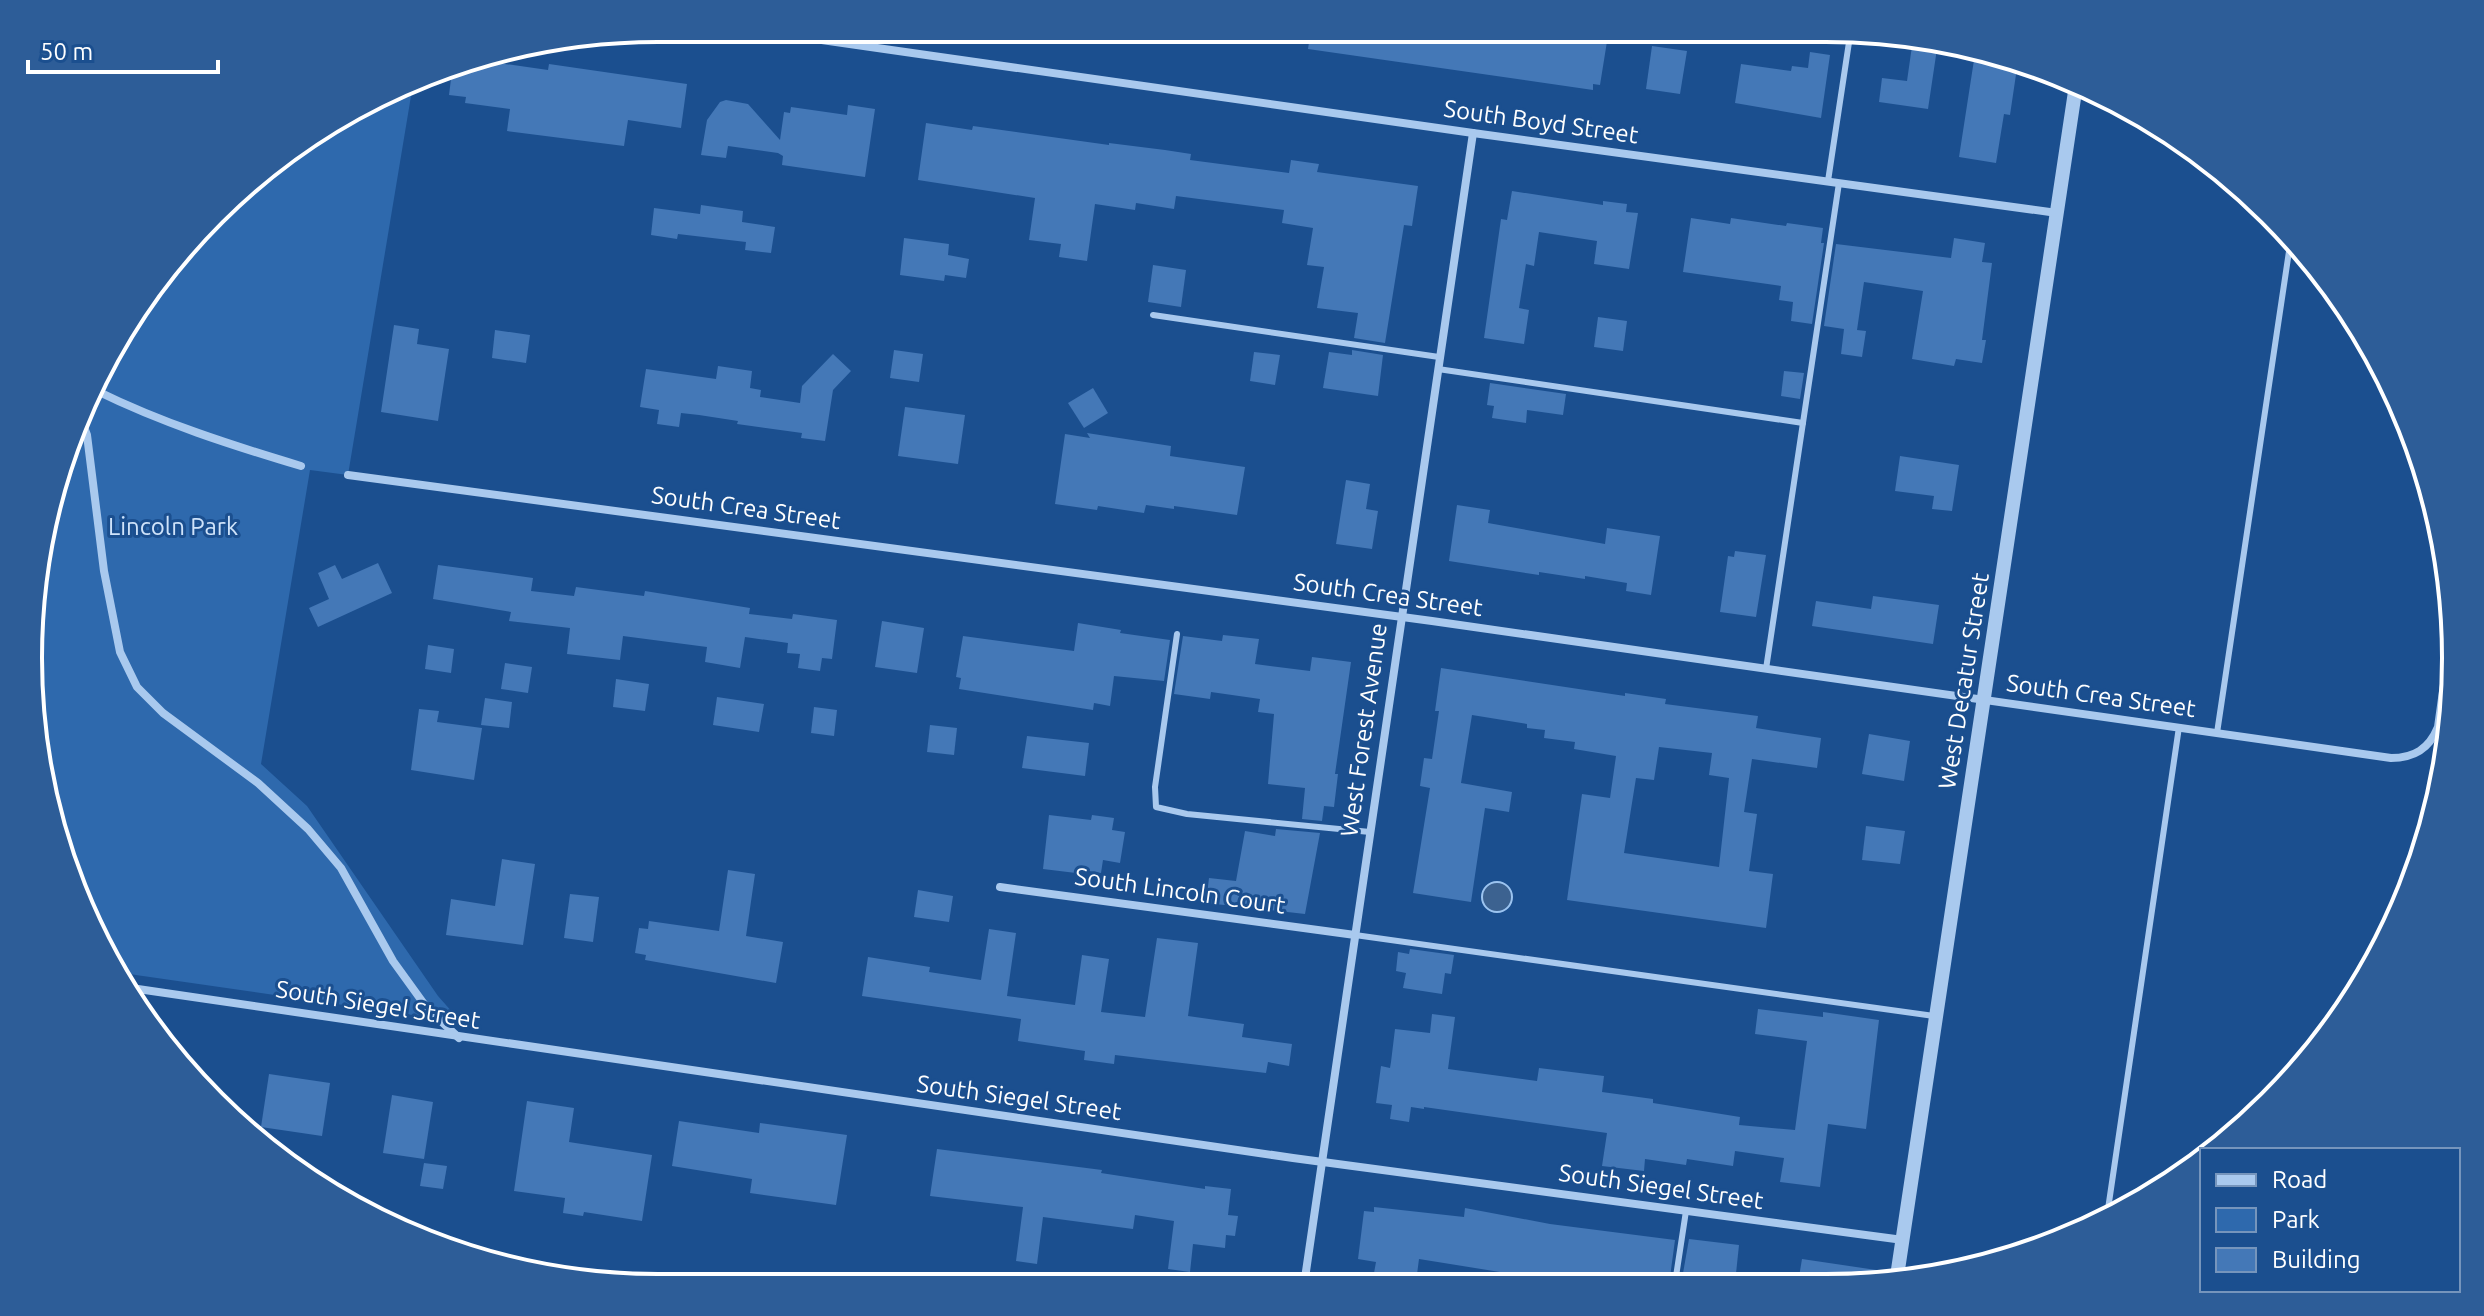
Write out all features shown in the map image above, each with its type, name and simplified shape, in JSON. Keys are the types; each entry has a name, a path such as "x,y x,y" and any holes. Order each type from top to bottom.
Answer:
{"street":[{"name":"South Boyd Street","path":"838,42 2057,213"},
{"name":"West Decatur Street","path":"1898,1270 2075,95"},
{"name":"West Forest Avenue","path":"1306,1274 1473,133"},
{"path":"103,393 177,426 301,466"},
{"path":"86,431 104,571 120,652 137,687 163,713 258,783 308,829 341,868 393,961 427,1008 460,1038"},
{"name":"South Crea Street","path":"348,475 1401,617 2391,758 2421,751 2434,737 2438,724"},
{"name":"South Lincoln Court","path":"1000,887 1355,935"},
{"name":"South Siegel Street","path":"139,989 1322,1162 1903,1240"}],"lane":[{"path":"1828,181 1849,43"},
{"path":"1766,669 1839,183"},
{"path":"2217,733 2289,252"},
{"path":"1153,315 1439,357"},
{"path":"1438,369 1803,423"},
{"path":"1177,634 1155,787 1156,807 1187,814 1370,832"},
{"path":"2109,1204 2179,727"},
{"path":"1355,935 1936,1016"},
{"path":"1676,1274 1686,1211"}],"green space":[{"name":"Lincoln Park","path":"411,94 348,475 310,470 261,764 307,806 438,996 461,1022 130,974 89,894 75,856 54,778 43,698 43,618 47,578 63,499 89,422 125,350 169,283 222,222 252,195 316,146"}],"shaded area":[{"path":"1497,882 1508,886 1512,897 1508,908 1497,912 1486,908 1482,897 1486,886"}],"building":[{"path":"1309,42 1607,42 1600,85 1593,84 1593,90 1308,49"},
{"path":"1652,46 1687,51 1680,94 1646,89"},
{"path":"1912,48 1936,52 1928,109 1879,102 1882,78 1907,81"},
{"path":"1810,52 1830,55 1821,118 1735,103 1741,64 1791,71 1792,66 1808,68"},
{"path":"1974,60 2016,73 2010,115 2004,114 1996,163 1959,157"},
{"path":"499,63 548,70 549,64 687,84 681,128 628,120 624,146 507,131 510,109 465,103 466,97 449,95 451,78"},
{"path":"726,100 748,104 780,140 784,112 790,113 791,107 847,115 848,105 875,109 865,177 782,165 783,156 778,153 728,146 726,158 701,155 707,120 720,102"},
{"path":"926,123 1165,150 1191,154 1190,160 1289,173 1291,160 1319,164 1317,172 1418,186 1412,226 1404,225 1385,343 1354,338 1358,313 1317,308 1324,267 1307,265 1313,228 1282,223 1284,210 1176,196 1174,209 1136,203 1135,210 1095,204 1087,261 1059,257 1061,244 1029,240 1035,198 918,180"},
{"path":"1512,191 1603,205 1603,201 1627,204 1626,212 1638,213 1629,269 1594,264 1597,241 1539,232 1534,266 1526,264 1519,308 1529,310 1524,344 1484,338 1501,219 1507,220"},
{"path":"701,205 743,211 742,222 775,227 771,253 745,250 746,242 678,234 677,239 651,235 654,208 700,214"},
{"path":"1691,218 1730,224 1731,218 1823,228 1821,243 1824,243 1812,324 1791,321 1793,302 1779,300 1781,286 1683,272"},
{"path":"904,238 949,244 948,255 969,259 966,278 945,275 944,281 900,275"},
{"path":"1954,238 1985,243 1982,262 1992,263 1982,363 1956,359 1954,366 1912,359 1923,291 1864,282 1857,330 1866,331 1862,357 1841,354 1844,329 1824,326 1836,244 1951,258"},
{"path":"1153,265 1186,270 1181,307 1148,302"},
{"path":"1598,317 1627,321 1623,351 1594,347"},
{"path":"394,325 419,329 417,344 449,349 438,421 381,412"},
{"path":"495,330 530,335 526,363 492,358"},
{"path":"894,350 923,354 919,382 890,378"},
{"path":"1352,350 1383,355 1378,396 1323,388 1329,352 1352,355"},
{"path":"1254,352 1280,355 1275,385 1250,381"},
{"path":"833,354 851,371 833,390 825,441 801,438 802,433 681,413 679,427 657,424 659,410 640,407 646,369 716,379 718,366 752,371 750,388 761,390 760,397 800,403 802,386"},
{"path":"1784,371 1804,373 1800,399 1781,396"},
{"path":"1490,383 1566,394 1563,415 1527,410 1526,423 1492,418 1494,406 1487,405"},
{"path":"1093,388 1108,413 1084,428 1068,403"},
{"path":"905,407 965,415 958,464 898,456"},
{"path":"1087,433 1171,446 1170,456 1245,467 1237,515 1174,506 1174,509 1146,505 1144,513 1055,504 1065,434 1090,438"},
{"path":"1900,456 1959,465 1952,511 1932,509 1934,496 1895,491"},
{"path":"1346,480 1370,484 1366,509 1378,511 1372,549 1336,544"},
{"path":"1457,505 1490,510 1488,523 1605,544 1607,528 1660,536 1651,595 1626,591 1627,583 1585,576 1585,579 1539,572 1539,575 1449,561"},
{"path":"1735,551 1766,555 1756,617 1720,612 1728,556 1734,557"},
{"path":"378,563 392,593 318,627 309,608 329,599 318,573 335,565 342,579"},
{"path":"438,565 533,578 531,591 574,596 576,587 644,596 645,591 750,608 749,614 792,619 793,614 837,620 832,659 822,658 820,671 798,668 800,654 787,653 788,643 745,637 740,668 705,662 707,647 623,636 620,660 567,654 570,628 509,621 511,612 433,599"},
{"path":"1873,596 1939,605 1933,644 1812,626 1816,601 1871,609"},
{"path":"882,621 924,628 917,673 875,667"},
{"path":"1078,623 1170,640 1164,681 1114,676 1110,706 1094,703 1093,710 959,689 961,678 956,677 963,636 1074,651"},
{"path":"1223,635 1259,639 1255,664 1310,671 1312,657 1351,662 1335,774 1338,774 1334,807 1324,806 1322,821 1302,819 1305,788 1268,784 1274,714 1258,712 1260,699 1211,692 1210,699 1174,694 1183,636 1222,641"},
{"path":"428,645 454,649 451,673 425,669"},
{"path":"505,663 532,667 528,693 501,689"},
{"path":"1441,668 1625,696 1625,693 1666,699 1665,704 1758,716 1756,728 1821,738 1817,768 1752,759 1744,812 1757,814 1749,871 1773,874 1766,928 1567,900 1582,794 1610,798 1616,756 1574,749 1575,742 1544,738 1545,730 1527,728 1527,724 1472,715 1461,783 1512,792 1509,812 1485,808 1471,902 1413,893 1430,788 1420,786 1424,758 1432,759 1439,711 1435,711","holes":["1659,747 1712,753 1709,775 1729,778 1719,867 1624,853 1636,778 1654,780"]},
{"path":"616,679 649,684 645,711 613,707"},
{"path":"717,697 764,704 759,732 713,725"},
{"path":"485,698 512,702 509,728 481,725"},
{"path":"814,707 837,710 834,736 811,733"},
{"path":"419,709 439,711 437,722 482,728 474,780 411,770"},
{"path":"930,725 957,728 954,755 927,752"},
{"path":"1869,734 1910,741 1904,781 1862,774"},
{"path":"1027,736 1089,743 1085,776 1022,768"},
{"path":"1049,815 1091,820 1092,815 1114,818 1112,830 1125,832 1120,863 1103,860 1101,873 1043,869"},
{"path":"1866,826 1905,831 1900,864 1862,860"},
{"path":"1276,829 1320,833 1305,914 1206,903 1209,878 1236,881 1245,831 1275,836"},
{"path":"502,859 535,864 523,945 446,935 451,899 495,906"},
{"path":"728,870 755,874 746,936 783,942 776,983 645,960 646,955 635,953 639,928 648,929 649,921 719,931"},
{"path":"918,890 953,896 949,922 914,917"},
{"path":"570,894 599,897 593,942 564,938"},
{"path":"989,929 1016,933 1007,996 1075,1005 1082,955 1109,959 1101,1012 1145,1017 1157,938 1198,943 1188,1016 1244,1024 1242,1037 1292,1044 1289,1066 1268,1062 1266,1073 1115,1055 1114,1064 1084,1060 1085,1051 1018,1041 1021,1019 862,996 868,957 930,967 929,972 981,980"},
{"path":"1410,949 1454,955 1451,974 1445,973 1442,994 1403,988 1406,973 1396,971 1398,952 1409,954"},
{"path":"1758,1009 1823,1017 1823,1012 1879,1020 1866,1129 1828,1124 1820,1187 1780,1182 1784,1158 1735,1151 1733,1166 1687,1159 1686,1165 1645,1159 1644,1171 1602,1166 1607,1133 1424,1107 1411,1107 1409,1122 1390,1119 1392,1105 1376,1103 1381,1066 1390,1068 1395,1029 1430,1033 1432,1014 1455,1017 1448,1069 1537,1081 1539,1068 1604,1076 1602,1092 1740,1117 1739,1125 1795,1130 1807,1041 1755,1034"},
{"path":"269,1074 330,1083 322,1136 261,1127"},
{"path":"392,1095 433,1102 424,1159 383,1153"},
{"path":"527,1101 574,1108 569,1142 652,1155 642,1221 584,1212 583,1216 563,1213 565,1198 514,1191"},
{"path":"679,1121 759,1133 760,1123 847,1135 836,1205 750,1193 752,1179 672,1166"},
{"path":"937,1149 1102,1170 1101,1173 1205,1189 1205,1186 1231,1189 1228,1215 1238,1216 1235,1236 1226,1235 1225,1248 1193,1244 1190,1272 1168,1269 1174,1221 1135,1215 1133,1229 1043,1217 1037,1264 1016,1261 1023,1207 930,1196"},
{"path":"424,1163 447,1166 443,1189 420,1186"},
{"path":"1374,1207 1464,1217 1465,1208 1550,1224 1675,1240 1670,1274 1506,1274 1419,1259 1417,1274 1374,1274 1376,1262 1358,1259 1364,1211 1374,1212"},
{"path":"1689,1239 1739,1245 1736,1274 1683,1274"},
{"path":"1802,1259 1883,1271 1866,1273 1800,1274"}]}
